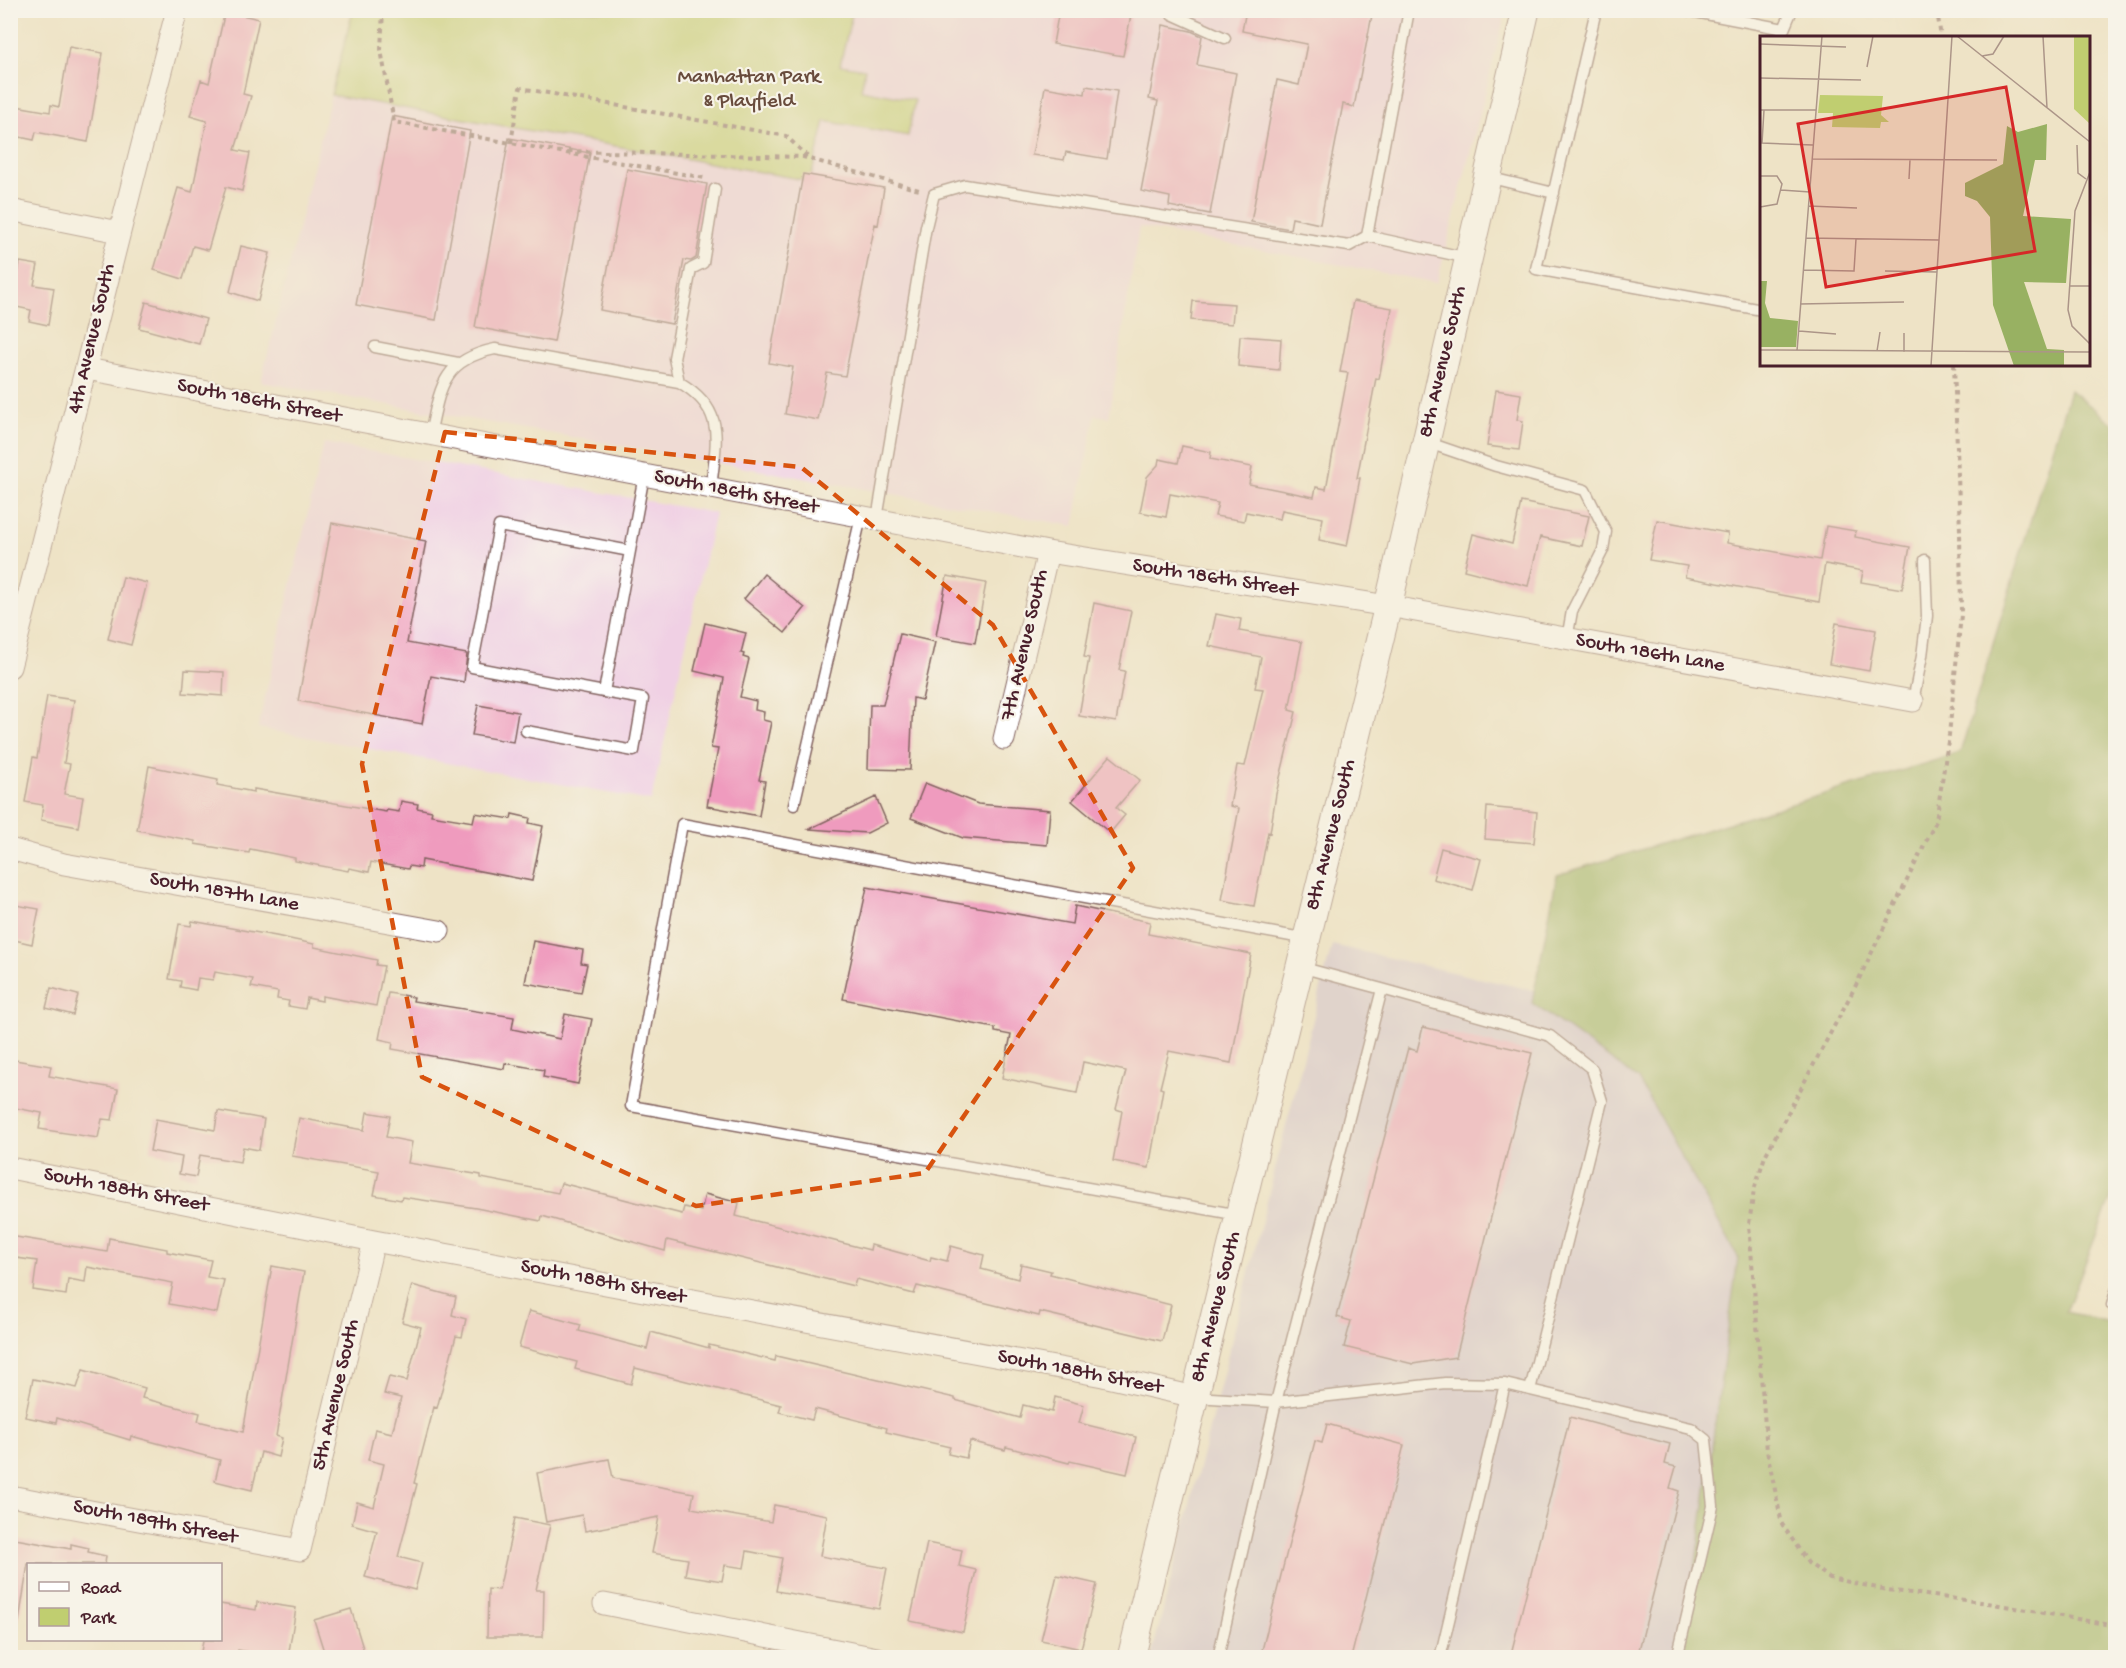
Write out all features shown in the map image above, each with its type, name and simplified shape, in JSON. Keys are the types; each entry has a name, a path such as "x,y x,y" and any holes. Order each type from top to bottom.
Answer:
{"street":[{"name":"4th Avenue South","path":"10,667 87,369 118,232 177,10"},
{"name":"8th Avenue South","path":"1131,1658 1388,606 1526,10"},
{"path":"10,210 118,232"},
{"name":"South 186th Street","path":"87,369 1048,552 1388,606"},
{"name":"7th Avenue South","path":"1004,739 1048,552"},
{"name":"South 186th Lane","path":"1388,606 1913,701"},
{"name":"South 187th Lane","path":"10,849 74,866 439,932"},
{"name":"South 188th Street","path":"10,1168 374,1241 1103,1376 1195,1397"},
{"name":"5th Avenue South","path":"300,1550 374,1241"},
{"name":"South 189th Street","path":"10,1496 300,1550"},
{"path":"604,1604 878,1658"}],"lane":[{"path":"1172,10 1172,15 1225,38"},
{"path":"1367,236 1409,10"},
{"path":"1596,10 1536,269 1760,310"},
{"path":"1685,10 1784,29 1792,10"},
{"path":"1487,177 1554,193"},
{"path":"794,805 869,518 934,194 965,185 1349,246 1367,236 1468,258"},
{"path":"679,382 674,358 691,269 703,263 715,189"},
{"path":"375,347 458,363"},
{"path":"430,435 438,396 446,378 458,363 475,353 495,349 679,382 696,391 708,406 715,424 711,488"},
{"path":"1426,442 1496,466 1584,490 1606,532 1603,550 1572,611 1567,639"},
{"path":"604,692 644,475"},
{"path":"526,731 634,751 643,699 472,667 500,526 630,551"},
{"path":"1913,701 1927,616 1925,560"},
{"path":"1239,1215 631,1106 681,824 1306,939"},
{"path":"1300,967 1550,1036 1592,1069 1602,1101 1530,1390"},
{"path":"1218,1658 1276,1402 1382,989"},
{"path":"2112,1305 2115,1291"},
{"path":"1195,1397 1276,1402 1444,1383 1505,1384 1691,1428 1706,1440 1713,1506 1677,1658"},
{"path":"1440,1658 1505,1384"}],"path":[{"path":"383,10 381,50 394,122 709,179 715,189"},
{"path":"1937,10 1941,36"},
{"path":"512,143 520,88 786,136 808,158"},
{"path":"555,151 808,158 934,194"},
{"path":"1954,366 1961,615 1949,735 1936,821 1855,987 1765,1156 1754,1190 1749,1224 1767,1451 1782,1524 1808,1563 1830,1578 1887,1590 1988,1603 2115,1626"}],"highlighted area":[{"path":"445,432 801,467 993,625 1133,868 925,1173 696,1206 422,1077 362,764"}],"shaded area":[{"path":"853,11 1506,11 1437,283 1139,227 1109,417 1095,415 1074,526 261,382 331,95 810,181"},
{"path":"324,443 715,513 651,801 258,728"},
{"path":"1332,945 1590,1003 1760,1226 1714,1657 1151,1658"}],"green space":[{"name":"Manhattan Park & Playfield","path":"853,10 840,65 865,69 861,90 915,100 908,136 825,121 810,181 331,95 353,11"},
{"path":"2070,390 2115,425 2115,1187 2066,1312 2115,1323 2115,1657 1683,1657 1738,1257 1638,1079 1532,1003 1557,875 1960,753"}],"building":[{"path":"1059,10 1132,10 1123,56 1053,44"},
{"path":"1246,10 1373,10 1354,107 1343,104 1320,224 1292,218 1290,229 1251,222 1277,80 1299,85 1307,44 1242,31"},
{"path":"225,11 259,19 243,94 251,96 235,150 250,153 242,191 226,187 208,250 193,246 183,279 154,270 178,188 192,192 207,121 190,116 201,80 209,83"},
{"path":"1163,25 1191,31 1202,36 1197,65 1236,73 1210,214 1169,206 1170,197 1141,191 1158,101 1149,99"},
{"path":"69,47 103,53 88,142 36,132 34,140 10,135 10,105 50,112 51,105 59,107"},
{"path":"1086,86 1117,91 1107,159 1066,152 1064,160 1032,155 1045,87 1085,94"},
{"path":"392,116 470,131 436,320 356,305"},
{"path":"509,138 590,153 554,342 475,327"},
{"path":"627,169 707,184 696,258 691,261 684,260 672,324 600,310"},
{"path":"803,174 884,188 845,376 827,373 818,420 785,414 793,367 769,363"},
{"path":"241,246 270,253 258,301 230,292"},
{"path":"20,262 38,265 34,285 54,288 48,325 29,321 31,310 12,306"},
{"path":"1193,301 1234,304 1232,324 1191,320"},
{"path":"1353,301 1392,308 1357,478 1360,478 1347,546 1319,540 1323,518 1282,510 1280,519 1246,512 1244,521 1215,516 1218,503 1170,494 1166,517 1140,512 1147,477 1158,465 1159,459 1178,463 1182,446 1211,452 1210,459 1252,467 1249,484 1314,497 1316,487 1326,489 1348,373 1340,372"},
{"path":"146,302 206,319 199,344 139,328"},
{"path":"1240,336 1281,339 1279,370 1238,366"},
{"path":"1496,390 1521,394 1517,420 1523,421 1519,450 1487,446"},
{"path":"1521,502 1589,516 1582,546 1540,537 1528,586 1464,570 1473,534 1512,544"},
{"path":"1657,520 1728,533 1727,543 1820,560 1826,526 1856,531 1855,537 1910,547 1902,589 1861,582 1863,571 1825,564 1819,602 1685,577 1687,566 1649,560"},
{"path":"332,523 426,541 407,643 467,654 464,682 431,676 422,724 298,701"},
{"path":"764,574 805,608 785,633 744,599"},
{"path":"947,576 986,583 975,643 936,636"},
{"path":"123,577 147,583 131,645 108,639"},
{"path":"1094,603 1131,611 1119,670 1125,671 1116,722 1079,716 1089,658 1084,657"},
{"path":"1216,614 1241,619 1239,631 1302,642 1289,710 1296,712 1276,794 1254,906 1222,900 1239,808 1230,806 1237,765 1245,766 1263,689 1255,688 1261,657 1209,646"},
{"path":"705,623 746,633 741,653 744,654 743,657 749,659 740,697 756,701 755,710 764,712 763,720 771,722 759,780 765,781 759,816 707,806 718,749 711,748 724,678 694,671"},
{"path":"1836,623 1876,630 1869,671 1829,664"},
{"path":"900,634 935,642 922,700 913,698 910,770 868,769 870,705 883,705"},
{"path":"185,670 224,672 223,696 183,693"},
{"path":"47,696 74,700 64,763 70,764 64,794 83,797 78,827 41,820 43,805 25,802 33,757 37,758"},
{"path":"478,705 518,712 513,742 472,735"},
{"path":"1110,756 1140,780 1116,808 1125,815 1110,833 1072,801"},
{"path":"149,766 218,780 217,785 254,792 254,789 386,812 387,810 399,812 401,801 418,804 417,808 432,811 431,815 473,822 475,813 511,819 512,814 530,818 529,823 543,826 532,881 422,860 421,868 409,866 408,869 371,862 369,872 349,868 348,871 295,861 295,858 250,849 249,853 195,844 195,841 137,830"},
{"path":"925,783 978,804 1050,810 1047,845 963,838 911,818"},
{"path":"876,797 887,823 867,833 809,829"},
{"path":"1487,807 1537,812 1534,843 1485,839"},
{"path":"1441,848 1481,859 1473,890 1433,879"},
{"path":"867,887 1072,924 1075,906 1150,922 1148,934 1251,954 1231,1063 1169,1051 1160,1088 1163,1089 1149,1168 1113,1161 1122,1111 1116,1109 1126,1071 1083,1062 1077,1093 1002,1078 1011,1035 995,1032 995,1028 843,999"},
{"path":"10,904 39,909 32,944 10,939"},
{"path":"192,921 314,944 314,947 377,960 376,965 384,966 376,1006 322,996 322,1001 307,998 305,1009 288,1006 289,1001 277,999 278,992 251,987 253,979 215,972 213,980 198,978 196,990 180,987 181,981 169,979 179,924 191,926"},
{"path":"533,941 583,950 581,963 587,964 581,993 525,983"},
{"path":"51,988 78,995 73,1015 46,1008"},
{"path":"388,993 414,997 413,1001 514,1017 512,1029 560,1039 565,1014 592,1019 578,1084 543,1077 544,1070 505,1063 504,1069 392,1049 393,1042 379,1039"},
{"path":"1423,1027 1532,1053 1456,1357 1413,1364 1344,1347 1351,1321 1337,1317 1408,1048 1417,1051"},
{"path":"15,1060 51,1066 49,1076 118,1089 112,1120 102,1119 98,1138 39,1129 42,1113 10,1107 10,1085"},
{"path":"218,1111 264,1119 259,1150 243,1147 240,1162 200,1155 196,1177 179,1174 182,1157 150,1151 156,1119 215,1130"},
{"path":"367,1112 390,1116 386,1137 412,1142 408,1163 481,1175 481,1178 558,1193 561,1183 682,1214 684,1207 701,1211 705,1194 739,1203 736,1216 870,1250 871,1245 930,1261 931,1257 947,1261 951,1246 984,1255 981,1269 1018,1279 1021,1264 1051,1271 1050,1274 1171,1305 1162,1341 1040,1312 1039,1316 917,1286 914,1294 856,1279 854,1286 667,1240 665,1251 542,1216 541,1221 476,1208 374,1195 379,1171 292,1156 299,1118 364,1130"},
{"path":"10,1236 107,1252 109,1238 211,1260 207,1277 224,1280 217,1313 169,1304 173,1283 87,1267 85,1282 68,1279 66,1295 33,1290 37,1261 10,1257"},
{"path":"272,1266 304,1272 276,1436 282,1438 278,1457 261,1452 252,1490 215,1481 220,1460 131,1436 130,1440 57,1418 56,1423 25,1417 33,1379 77,1388 83,1370 145,1388 142,1398 200,1413 198,1421 243,1432"},
{"path":"412,1285 456,1297 452,1315 466,1319 462,1337 456,1336 437,1408 434,1407 398,1557 422,1563 415,1590 365,1577 377,1531 352,1524 357,1502 374,1507 384,1464 368,1460 375,1429 392,1433 401,1398 384,1394 389,1377 407,1381 421,1327 402,1322"},
{"path":"529,1311 581,1325 579,1331 647,1349 651,1332 709,1348 709,1345 775,1361 776,1356 955,1398 955,1400 1020,1418 1023,1405 1052,1412 1055,1397 1084,1405 1079,1423 1136,1437 1127,1474 970,1441 966,1458 948,1454 950,1447 886,1432 887,1428 815,1409 812,1420 779,1412 781,1405 635,1368 631,1384 575,1369 577,1362 519,1347"},
{"path":"1570,1417 1670,1444 1665,1464 1676,1467 1670,1488 1679,1491 1637,1658 1510,1658"},
{"path":"1327,1424 1404,1445 1351,1658 1260,1658 1315,1441 1322,1443"},
{"path":"609,1459 613,1478 694,1493 691,1508 771,1522 774,1505 827,1515 820,1556 887,1568 879,1609 776,1591 782,1558 747,1551 744,1568 725,1565 722,1581 685,1575 688,1559 652,1553 659,1517 585,1531 582,1515 546,1522 537,1473"},
{"path":"515,1518 550,1525 536,1590 544,1590 543,1637 487,1637 488,1589 499,1590"},
{"path":"10,1538 71,1549 71,1544 89,1548 88,1552 106,1556 105,1563 27,1563 19,1621 10,1620"},
{"path":"927,1543 962,1550 959,1566 976,1570 963,1632 910,1621"},
{"path":"1057,1575 1097,1584 1081,1649 1041,1640"},
{"path":"257,1602 296,1608 288,1658 238,1650 237,1658 200,1658 203,1641 222,1641 222,1604 256,1610"},
{"path":"351,1609 366,1658 326,1658 314,1620"}]}
